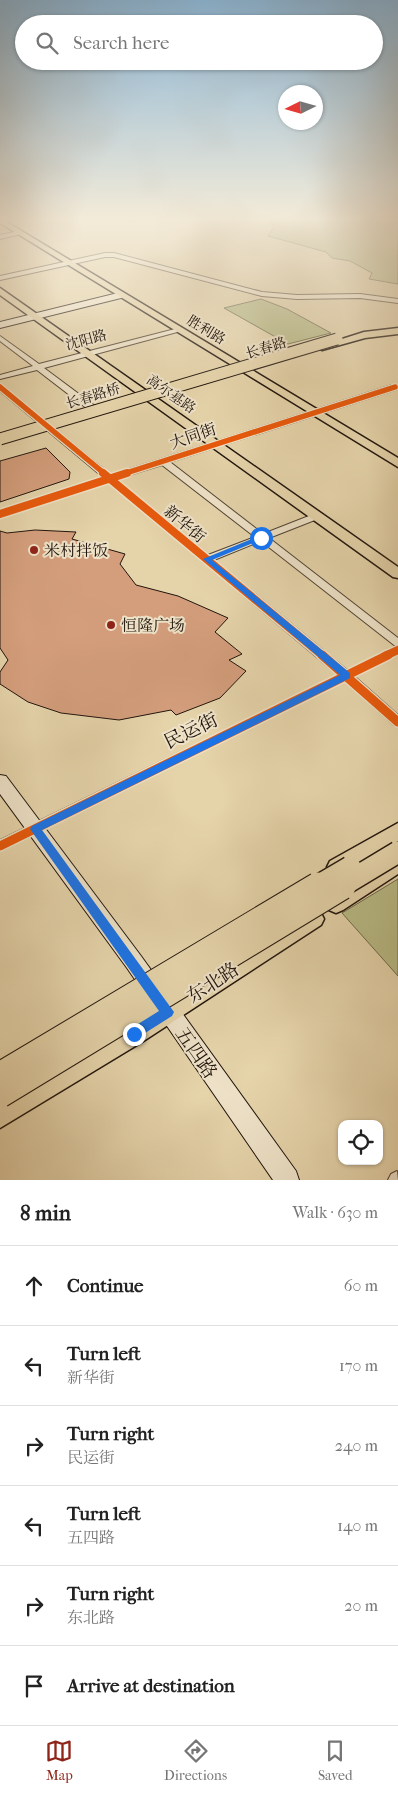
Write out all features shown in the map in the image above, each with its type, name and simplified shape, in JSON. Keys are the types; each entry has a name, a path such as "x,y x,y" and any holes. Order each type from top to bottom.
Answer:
{"highway":[{"name":"东北路","path":"0,1076 398,838"},
{"name":"东北路","path":"0,1094 398,852"}],"main road":[{"name":"胜利路","path":"90,273 179,330 245,366"},
{"name":"胜利路","path":"92,273 245,366 398,463"},
{"name":"高尔基路","path":"0,291 398,574"},
{"path":"0,325 122,295"},
{"name":"长春路","path":"0,435 46,425 245,366 331,336 358,330 398,329"},
{"name":"长春路","path":"337,338 398,329"},
{"name":"长春路桥","path":"0,439 337,338"},
{"name":"长春路","path":"0,443 92,408 147,395"},
{"name":"胜利路","path":"317,411 398,454"},
{"name":"五四路","path":"0,781 287,1180"},
{"name":"东北路","path":"0,1063 113,996 145,981 398,831"},
{"name":"东北路","path":"0,1115 168,1012 398,864"}],"street":[{"path":"0,278 23,273"},
{"path":"183,273 262,294 289,297 360,296 398,301"},
{"name":"沈阳路","path":"0,377 179,330"},
{"path":"0,338 92,408"},
{"name":"新华街","path":"0,387 347,676 398,722"},
{"name":"大同街","path":"0,514 214,443 395,387"},
{"path":"163,461 398,643"},
{"path":"207,559 317,516"},
{"name":"民运街","path":"0,846 398,650"}],"green space":[{"path":"372,273 398,273 398,284 369,279"},
{"path":"261,299 287,309 331,333 288,344 224,308"},
{"path":"398,879 398,976 342,913"}],"building":[{"path":"46,448 70,472 69,479 0,502 0,461"},
{"name":"恒隆广场","path":"35,530 76,532 72,539 125,554 120,564 136,585 178,596 228,618 215,632 242,654 229,660 246,671 220,698 176,715 171,710 119,720 61,713 28,702 0,684 0,672 8,660 0,648 0,531 7,533"}],"cycle path":[{"path":"0,387 347,676 398,722"},
{"path":"0,514 395,387"},
{"path":"0,846 398,650"}],"place":[{"name":"米村拌饭","path":"34,550"},
{"name":"恒隆广场","path":"111,625"}],"route":[{"path":"134,1034 168,1012 145,981 134,962 35,829 347,676 207,559 261,538"}]}
